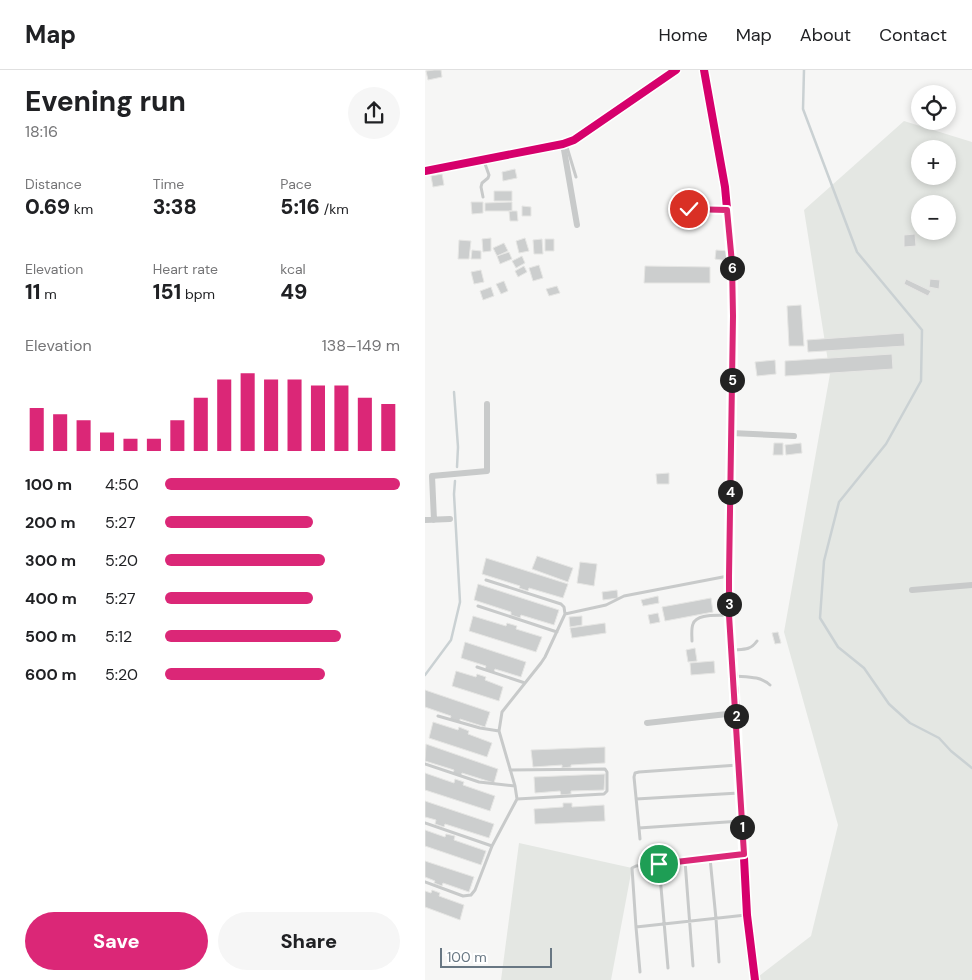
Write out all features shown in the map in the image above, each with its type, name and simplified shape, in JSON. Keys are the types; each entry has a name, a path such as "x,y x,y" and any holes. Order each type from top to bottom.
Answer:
{"street":[{"path":"425,171 564,144 574,140 675,70"},
{"path":"704,70 725,187 732,263 729,615 747,915 755,980"},
{"path":"564,144 577,225"},
{"path":"434,520 433,476 487,471 487,404"},
{"path":"731,434 795,436"},
{"path":"425,520 450,519"},
{"path":"912,590 972,585"},
{"path":"647,723 736,713"}],"lane":[{"path":"564,144 576,177"},
{"path":"483,160 489,175 482,183 483,197"},
{"path":"689,209 727,210"},
{"path":"565,614 606,605 624,596 729,576"},
{"path":"425,882 463,896 471,896 475,890 492,846 517,799 499,731 501,712 545,657 565,614 564,607 561,604 486,580"},
{"path":"478,606 557,632"},
{"path":"692,641 692,626 695,620 701,617 729,615"},
{"path":"731,650 753,647 757,641"},
{"path":"477,667 525,683"},
{"path":"733,676 765,680 770,685"},
{"path":"439,716 480,728 499,731"},
{"path":"425,764 479,782 515,786"},
{"path":"640,839 635,773 738,765"},
{"path":"510,770 605,769 607,772 607,791 604,794 517,799"},
{"path":"636,799 740,793"},
{"path":"639,828 742,820"},
{"path":"425,823 492,846"},
{"path":"640,972 632,868 744,854"},
{"path":"710,858 719,962"},
{"path":"685,861 693,966"},
{"path":"659,864 668,968"},
{"path":"636,926 747,915"}],"shaded area":[{"path":"904,121 911,123 911,130 933,130 972,142 972,980 754,980 811,936 838,825 784,632 830,374 804,210"},
{"path":"519,843 632,868 611,980 501,980"}],"building":[{"path":"441,70 442,77 428,80 426,71"},
{"path":"515,169 517,178 503,181 502,172"},
{"path":"442,174 444,185 433,187 431,176"},
{"path":"494,191 512,191 512,201 494,201"},
{"path":"471,202 483,202 483,213 472,214"},
{"path":"512,202 512,211 485,211 485,203"},
{"path":"522,206 531,207 531,216 522,216"},
{"path":"509,211 517,211 518,221 510,221"},
{"path":"911,234 911,240 916,240 916,246 904,247 904,235"},
{"path":"491,238 491,251 483,252 482,239"},
{"path":"525,238 529,251 519,253 516,241"},
{"path":"542,239 543,254 534,254 533,240"},
{"path":"545,239 554,239 554,251 545,251"},
{"path":"459,240 471,241 469,259 458,259"},
{"path":"504,243 508,251 497,256 493,248"},
{"path":"472,250 481,251 481,259 471,259"},
{"path":"716,250 729,251 728,261 715,259"},
{"path":"509,252 512,259 500,264 497,256"},
{"path":"522,256 525,263 516,268 512,261"},
{"path":"539,265 543,278 533,281 529,268"},
{"path":"524,266 527,272 518,277 515,271"},
{"path":"645,266 710,267 710,283 644,283"},
{"path":"481,270 484,282 474,284 471,272"},
{"path":"906,279 931,291 928,296 904,284"},
{"path":"930,279 940,280 939,289 929,287"},
{"path":"504,281 508,291 501,294 496,284"},
{"path":"557,286 560,293 549,296 546,289"},
{"path":"491,287 494,296 483,300 480,291"},
{"path":"801,305 804,346 789,346 787,306"},
{"path":"904,333 905,346 808,352 807,340"},
{"path":"892,354 893,369 785,376 785,361"},
{"path":"775,360 776,374 757,376 755,362"},
{"path":"774,443 783,443 783,455 773,455"},
{"path":"801,443 802,453 786,455 785,445"},
{"path":"669,473 669,484 657,484 656,474"},
{"path":"537,556 573,568 568,582 532,569"},
{"path":"486,558 568,584 563,598 529,588 528,591 519,588 520,586 482,574"},
{"path":"580,562 597,564 594,586 577,583"},
{"path":"478,584 559,610 554,625 521,615 520,618 511,615 511,612 474,600"},
{"path":"617,590 618,598 603,600 602,592"},
{"path":"658,596 659,603 643,606 641,600"},
{"path":"711,598 713,612 665,621 662,607"},
{"path":"658,613 660,622 650,624 648,615"},
{"path":"473,616 506,626 507,623 517,626 516,629 542,637 536,652 469,631"},
{"path":"582,616 582,625 570,627 569,617"},
{"path":"605,623 606,633 572,638 570,628"},
{"path":"778,632 781,643 775,644 772,633"},
{"path":"465,642 526,662 521,677 495,669 494,672 485,669 486,666 461,658"},
{"path":"695,648 697,661 688,662 686,650"},
{"path":"714,661 715,673 691,675 690,663"},
{"path":"456,671 476,677 477,674 486,677 485,680 503,687 499,701 452,686"},
{"path":"425,690 490,712 485,727 460,719 460,722 450,719 451,716 425,707"},
{"path":"433,722 458,730 459,727 469,731 468,734 492,743 487,757 429,738"},
{"path":"426,744 498,769 494,783 462,773 461,776 453,773 454,770 425,761"},
{"path":"605,747 605,763 571,765 571,767 562,768 562,765 533,767 531,750"},
{"path":"425,773 454,783 455,779 464,782 463,785 495,796 490,811 425,790"},
{"path":"605,774 604,790 571,791 571,794 561,795 560,791 535,793 534,777"},
{"path":"425,801 494,824 489,838 445,824 444,827 435,824 436,820 425,817"},
{"path":"563,803 572,803 572,807 604,805 605,821 535,824 534,809 563,807"},
{"path":"425,830 445,837 446,834 455,836 454,840 486,851 481,865 425,846"},
{"path":"425,861 474,877 469,892 443,883 442,886 425,877"},
{"path":"432,890 440,893 439,896 464,905 460,920 425,907 425,891 431,893"}],"waterway":[{"path":"804,70 803,109 857,252 922,330 921,381 886,444 839,502 824,561 820,618 838,647 864,668 889,704 910,723 939,738 951,751 972,768"},
{"path":"454,392 458,447 457,467"},
{"path":"425,675 451,640 460,602 454,494 455,481"}],"cycle path":[{"path":"425,171 563,144 574,140 676,70"},
{"path":"704,70 725,187 732,263 729,615 747,915 755,980"}],"route":[{"path":"659,864 744,854 729,615 732,263 727,210 689,209"}]}
